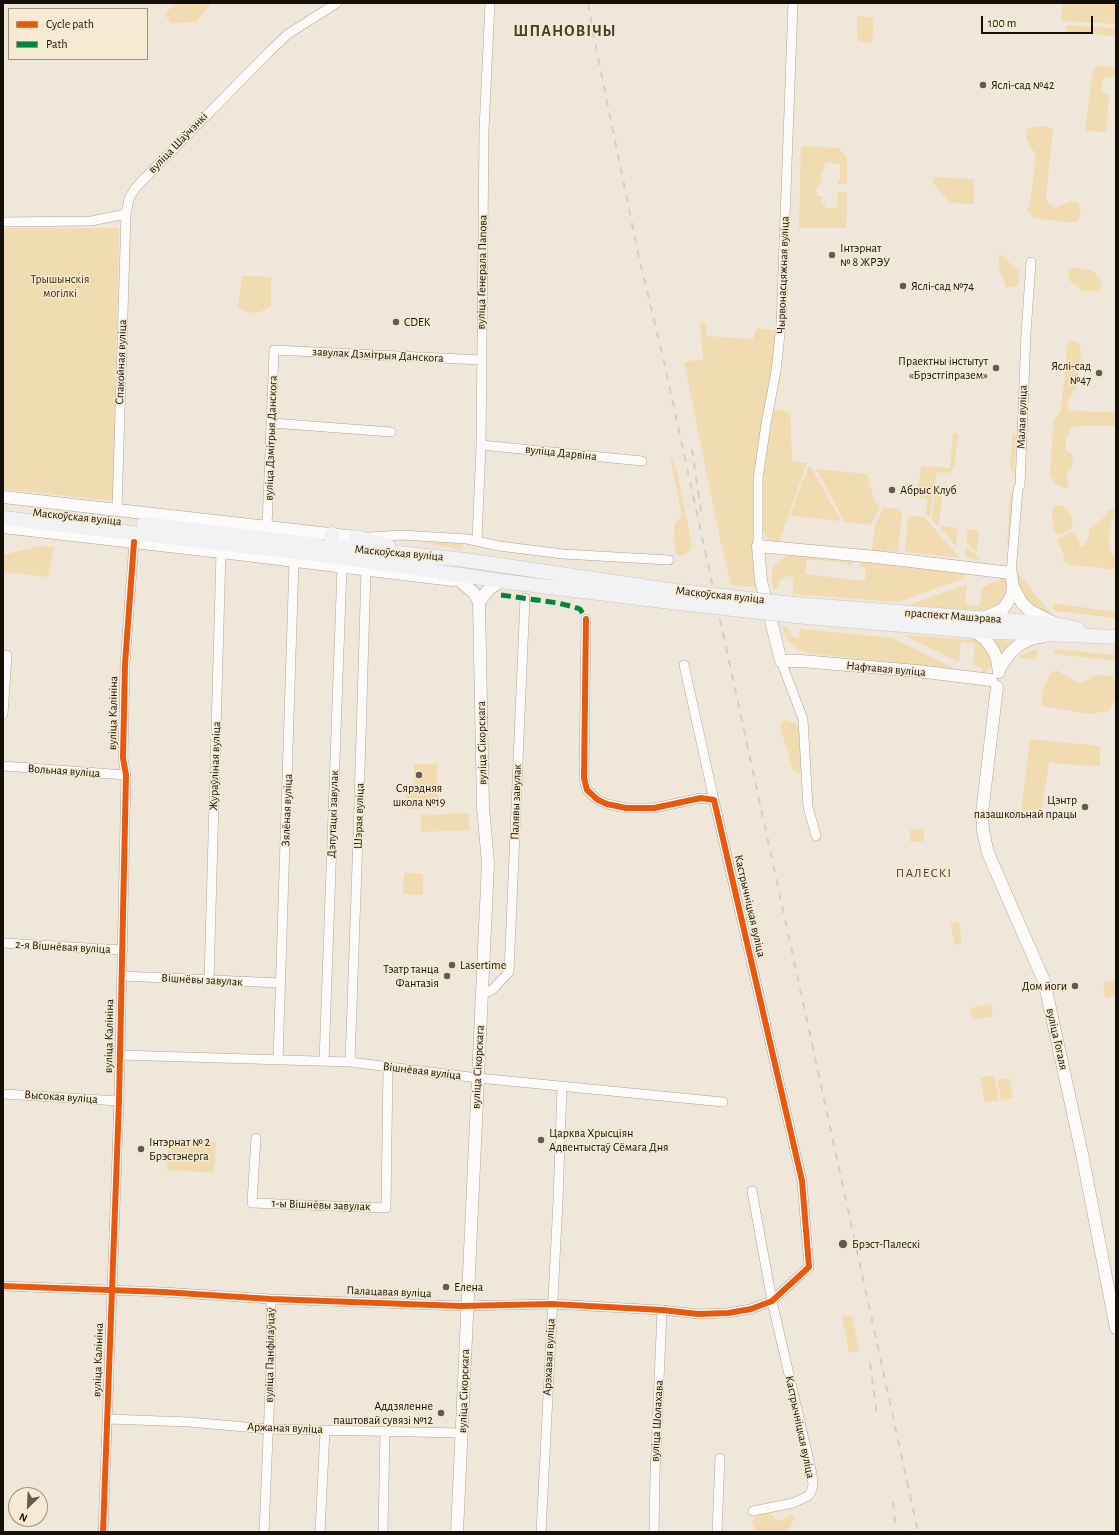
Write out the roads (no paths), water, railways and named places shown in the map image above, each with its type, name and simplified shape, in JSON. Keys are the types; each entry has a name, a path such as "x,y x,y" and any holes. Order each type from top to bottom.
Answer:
{"main road":[{"name":"Маскоўская вуліца","path":"3,508 336,554 501,581 670,596 794,610"},
{"name":"Маскоўская вуліца","path":"3,518 336,554 426,555 670,596"},
{"path":"356,537 426,555"},
{"name":"праспект Машэрава","path":"794,610 984,618 1054,629 1114,636"},
{"name":"праспект Машэрава","path":"794,610 974,631 1054,629"}],"street":[{"name":"вуліца Шаўчэнкі","path":"126,214 129,199 134,190 230,90 288,34 337,3"},
{"name":"вуліца Генерала Папова","path":"477,540 481,445 484,130 490,3"},
{"name":"Чырвонасцяжная вуліца","path":"758,546 758,479 776,371 781,325 793,3"},
{"path":"3,222 91,221 126,214"},
{"name":"Спакойная вуліца","path":"117,510 126,214"},
{"name":"Малая вуліца","path":"1012,573 1018,489 1020,485 1026,333 1031,262"},
{"name":"завулак Дзмітрыя Данскога","path":"274,350 481,360"},
{"name":"вуліца Дзмітрыя Данскога","path":"267,526 274,350"},
{"path":"272,423 391,432"},
{"name":"вуліца Дарвіна","path":"481,445 642,461"},
{"name":"Маскоўская вуліца","path":"3,497 267,526 336,554 366,570 461,582 501,581"},
{"name":"Маскоўская вуліца","path":"3,527 294,561 336,554 356,537 402,535 477,540 499,546 563,554 670,560"},
{"name":"вуліца Калініна","path":"103,1532 119,1101 126,775 123,758 125,664 134,542"},
{"path":"816,836 808,807 803,719 780,661 761,581 758,546 876,557 1012,573 1013,587 1011,597 1003,609 984,618"},
{"name":"Жураўліная вуліца","path":"209,980 221,552"},
{"name":"Дэпутацкі завулак","path":"324,1061 336,554"},
{"name":"Зялёная вуліца","path":"278,1060 294,561"},
{"name":"Шэрая вуліца","path":"350,1062 366,570"},
{"path":"461,582 474,593 479,602 489,589 501,581"},
{"path":"996,678 1010,653 1019,645 1054,629 1029,610 1018,598 1013,587"},
{"name":"Палявы завулак","path":"482,992 488,992 493,989 509,972 525,598"},
{"name":"вуліца Сікорскага","path":"457,1532 462,1433 464,1306 478,1078 488,863 483,807 479,602"},
{"path":"586,619 584,778 588,790 593,796 603,802 626,808 654,808 701,798 714,800 684,666"},
{"path":"974,631 986,640 993,650 996,678"},
{"path":"3,714 7,655"},
{"name":"Нафтавая вуліца","path":"780,661 802,661 996,678"},
{"name":"вуліца Гогаля","path":"996,678 982,813 983,831 988,853 1044,981 1082,1154 1116,1328"},
{"name":"Вольная вуліца","path":"3,766 126,775"},
{"name":"Кастрычніцкая вуліца","path":"714,800 788,1116 804,1193 809,1267 772,1301"},
{"name":"2-я Вішнёвая вуліца","path":"3,943 122,950"},
{"name":"Вішнёвы завулак","path":"122,976 281,983"},
{"name":"Вішнёвая вуліца","path":"120,1055 350,1062 478,1078 723,1102"},
{"name":"1-ы Вішнёвы завулак","path":"256,1138 252,1202 386,1208 388,1066"},
{"name":"Арэхавая вуліца","path":"541,1532 562,1087"},
{"name":"Высокая вуліца","path":"3,1094 119,1101"},
{"name":"Кастрычніцкая вуліца","path":"752,1191 772,1301 812,1474 813,1485 812,1492 808,1496 793,1503 753,1511"},
{"name":"Палацавая вуліца","path":"3,1286 163,1292 271,1299 464,1306 552,1304 662,1310 698,1314 728,1313 751,1309 772,1301"},
{"name":"вуліца Панфілаўцаў","path":"264,1532 271,1366 271,1299"},
{"name":"вуліца Шолахава","path":"654,1532 662,1310"},
{"name":"Аржаная вуліца","path":"108,1419 189,1422 268,1429 462,1433"},
{"path":"320,1532 325,1430"},
{"path":"383,1532 385,1431"},
{"path":"717,1532 720,1458"}],"railway":[{"path":"588,3 639,258 663,357 918,1532"},
{"path":"692,449 701,511"},
{"path":"870,1363 877,1415"},
{"path":"893,1502 896,1532"}],"place":[{"name":"Яслі-сад №42","path":"983,85"},
{"name":"Інтэрнат № 8 ЖРЭУ","path":"832,255"},
{"name":"Яслі-сад №74","path":"903,286"},
{"name":"CDEK","path":"396,322"},
{"name":"Праектны інстытут «Брэстгіпразем»","path":"996,368"},
{"name":"Яслі-сад №47","path":"1099,373"},
{"name":"Абрыс Клуб","path":"892,490"},
{"name":"Сярэдняя школа №19","path":"419,775"},
{"name":"Цэнтр пазашкольнай працы","path":"1085,807"},
{"name":"Lasertime","path":"452,965"},
{"name":"Тэатр танца Фантазія","path":"447,976"},
{"name":"Дом йоги","path":"1075,986"},
{"name":"Царква Хрысціян Адвентыстаў Сёмага Дня","path":"541,1140"},
{"name":"Інтэрнат № 2 Брэстэнерга","path":"141,1149"},
{"name":"Брэст-Палескі","path":"843,1244"},
{"name":"Елена","path":"446,1287"},
{"name":"Аддзяленне паштовай сувязі №12","path":"441,1413"}],"district":[{"name":"ШПАНОВІЧЫ","path":"565,31"},
{"name":"ПАЛЕСКІ","path":"924,873"}],"park label":[{"name":"Трышынскія могілкі","path":"60,286"}]}
